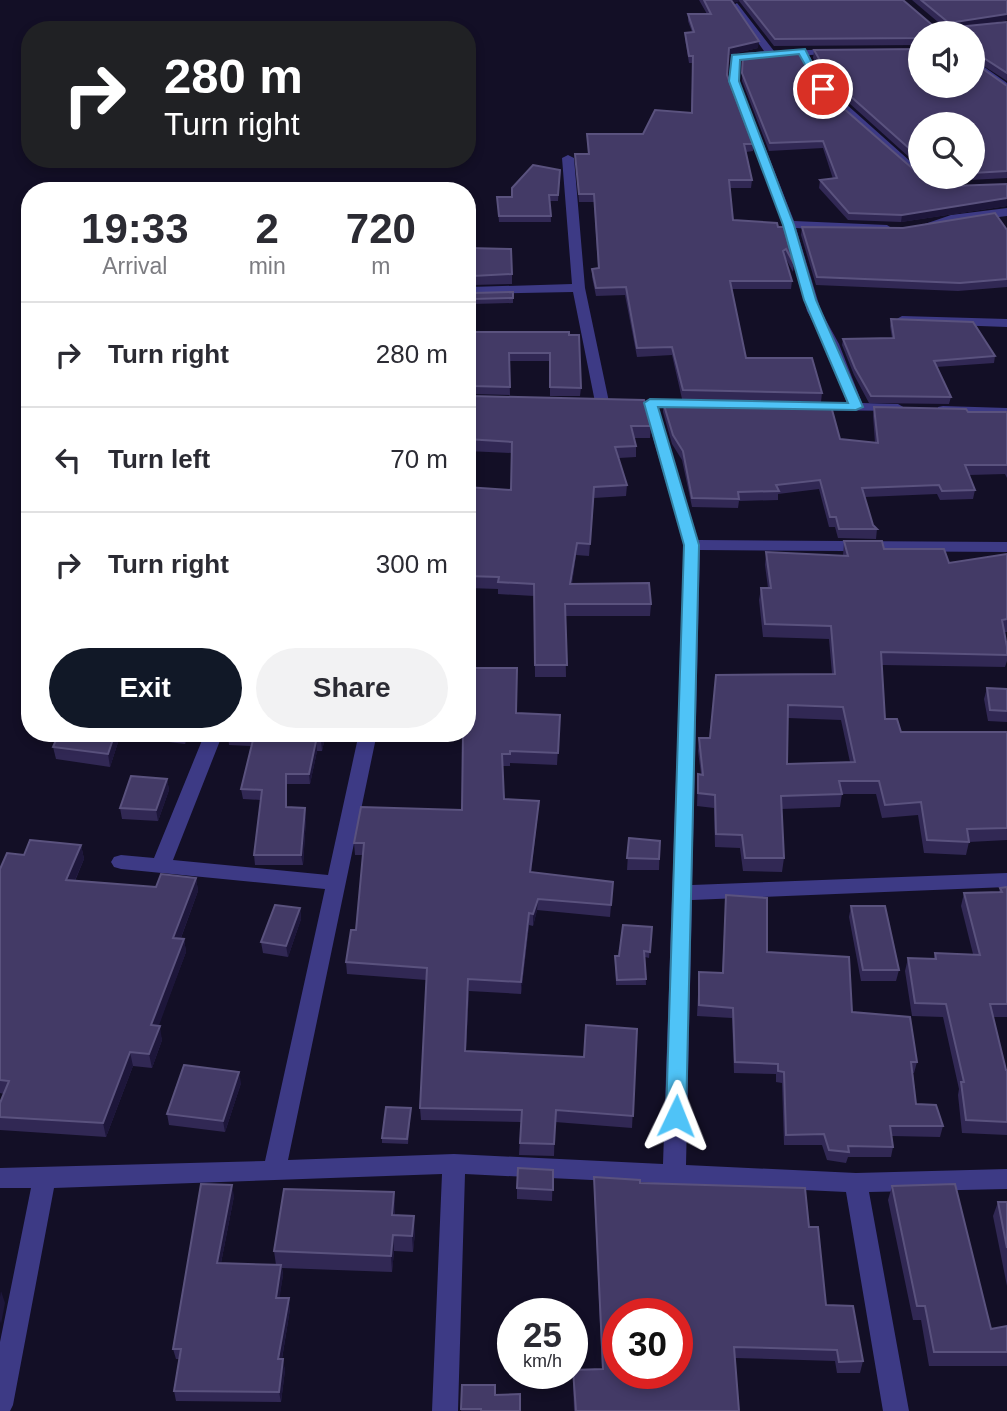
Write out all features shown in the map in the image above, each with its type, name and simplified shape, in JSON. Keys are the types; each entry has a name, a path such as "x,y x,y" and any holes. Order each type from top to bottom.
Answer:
{"street":[{"path":"737,6 770,52"},
{"path":"853,50 770,52 735,57 734,81 789,225 814,311 832,344 856,407"},
{"path":"802,51 823,89 908,164"},
{"path":"985,71 1007,88"},
{"path":"568,158 579,288 602,402"},
{"path":"789,225 906,229 1007,212"},
{"path":"476,291 579,288"},
{"path":"894,320 1007,323"},
{"path":"651,403 692,545 674,1172"},
{"path":"789,405 1007,412"},
{"path":"692,545 1007,547"},
{"path":"161,865 210,742"},
{"path":"275,1169 366,742"},
{"path":"121,862 336,883"},
{"path":"683,893 1007,880"},
{"path":"445,1411 453,1164"},
{"path":"0,1178 453,1164 674,1172 856,1183 1007,1180"},
{"path":"0,1405 44,1178"},
{"path":"856,1183 896,1411"}],"building":[{"path":"704,0 731,0 759,41 729,48 727,75 753,144 744,144 752,180 729,180 733,220 777,223 778,227 784,227 794,264 786,249 783,251 792,281 730,281 746,358 812,358 822,393 683,390 672,347 637,348 626,287 596,288 592,269 599,268 594,194 579,194 575,154 589,154 587,134 643,134 655,110 692,113 693,56 689,56 685,33 694,32 688,14 711,14"},
{"path":"744,0 903,0 928,21 908,21 908,38 775,39"},
{"path":"921,0 1007,0 1007,14 947,21"},
{"path":"1007,22 1007,73 985,59 985,24"},
{"path":"908,49 908,98 985,98 985,70 1007,86 1007,171 985,172 985,112 908,112 908,147 830,78 814,50"},
{"path":"798,51 818,86 908,165 908,189 985,189 985,185 1007,184 1007,198 902,215 849,213 820,180 837,178 823,141 770,143 742,73 743,54"},
{"path":"533,165 560,170 558,195 549,195 551,216 499,216 497,197 512,197 512,188"},
{"path":"995,213 1007,230 1007,279 960,283 817,277 802,227 903,228"},
{"path":"476,248 511,249 512,274 476,276"},
{"path":"513,292 513,298 476,299 476,293"},
{"path":"891,319 973,322 995,356 934,361 951,397 871,396 843,339 894,338"},
{"path":"476,332 569,332 569,335 579,335 581,388 550,387 550,353 509,353 510,387 476,386"},
{"path":"476,396 644,400 651,426 631,426 636,446 615,447 627,485 594,487 590,544 577,543 570,584 649,583 651,604 565,604 567,665 535,665 534,584 498,582 499,577 476,576 476,488 511,490 512,442 476,440"},
{"path":"663,402 831,406 840,439 878,443 874,407 1007,412 1007,465 965,465 975,490 942,491 939,485 862,488 873,525 877,529 839,529 836,517 830,517 820,480 776,485 779,491 738,492 739,499 692,498 683,451 673,435"},
{"path":"844,541 882,541 884,549 944,549 949,563 1007,554 1007,619 1002,620 1007,655 881,652 885,719 897,719 901,732 1007,732 1007,828 967,829 969,842 927,840 921,802 885,805 879,781 839,781 842,794 781,796 784,858 745,858 742,835 716,834 715,795 698,793 698,774 703,775 699,738 710,738 716,675 835,674 831,626 765,624 761,588 771,588 766,552 848,556","holes":["788,705 843,707 855,762 787,764"]},
{"path":"476,668 517,668 516,713 560,715 558,753 510,751 510,754 502,754 504,799 539,801 530,872 613,882 611,905 538,899 533,914 529,913 521,982 468,979 465,1051 584,1057 586,1025 637,1029 633,1116 556,1110 554,1144 520,1143 522,1110 420,1108 427,968 346,962 351,930 356,930 364,843 354,843 361,807 462,810 463,742 476,742"},
{"path":"987,688 1007,689 1007,711 990,710"},
{"path":"55,742 112,742 108,754 53,747"},
{"path":"253,742 316,742 309,774 286,774 286,807 305,808 301,855 254,855 262,790 241,789"},
{"path":"131,776 167,779 156,810 120,808"},
{"path":"629,838 660,841 659,859 627,858"},
{"path":"30,840 81,845 66,880 156,887 161,874 196,878 173,938 184,939 151,1025 160,1026 149,1054 130,1052 103,1123 0,1117 0,1103 9,1081 0,1080 0,869 7,853 24,855"},
{"path":"1007,887 1007,1004 990,1004 1007,1070 1007,1122 966,1120 961,1082 964,1082 946,1004 915,1003 908,958 936,959 935,953 980,955 964,893 1002,892 1000,888"},
{"path":"726,895 767,898 767,952 849,957 852,1012 910,1017 917,1062 911,1062 916,1104 936,1105 943,1126 890,1126 893,1147 848,1146 849,1152 829,1150 824,1134 786,1135 784,1072 778,1071 778,1064 735,1062 733,1008 699,1005 699,972 723,973"},
{"path":"275,905 300,908 286,946 261,942"},
{"path":"851,906 885,906 899,970 863,970"},
{"path":"623,925 652,927 650,952 644,951 646,979 617,980 615,956 619,956"},
{"path":"184,1065 239,1072 223,1121 167,1114"},
{"path":"386,1107 411,1108 407,1139 382,1138"},
{"path":"518,1168 553,1170 553,1190 517,1188"},
{"path":"594,1177 640,1180 640,1183 805,1188 809,1227 818,1227 826,1305 853,1306 863,1361 839,1362 837,1350 734,1347 739,1411 576,1411 574,1389 588,1389 588,1370 602,1369 602,1389 693,1389 693,1298 602,1298 602,1348"},
{"path":"201,1184 232,1185 217,1263 281,1265 276,1298 289,1298 278,1359 283,1359 279,1392 174,1391 181,1349 173,1349"},
{"path":"955,1184 991,1329 1007,1326 1007,1352 934,1352 925,1306 917,1306 892,1186"},
{"path":"284,1189 394,1192 392,1215 414,1216 412,1236 393,1235 391,1256 274,1251"},
{"path":"998,1202 1007,1202 1007,1248"},
{"path":"462,1385 495,1385 495,1395 520,1394 520,1411 461,1409"}],"route":[{"path":"676,1116 692,545 650,403 856,407 832,344 814,311 789,225 734,81 735,57 802,51 823,89"}]}
